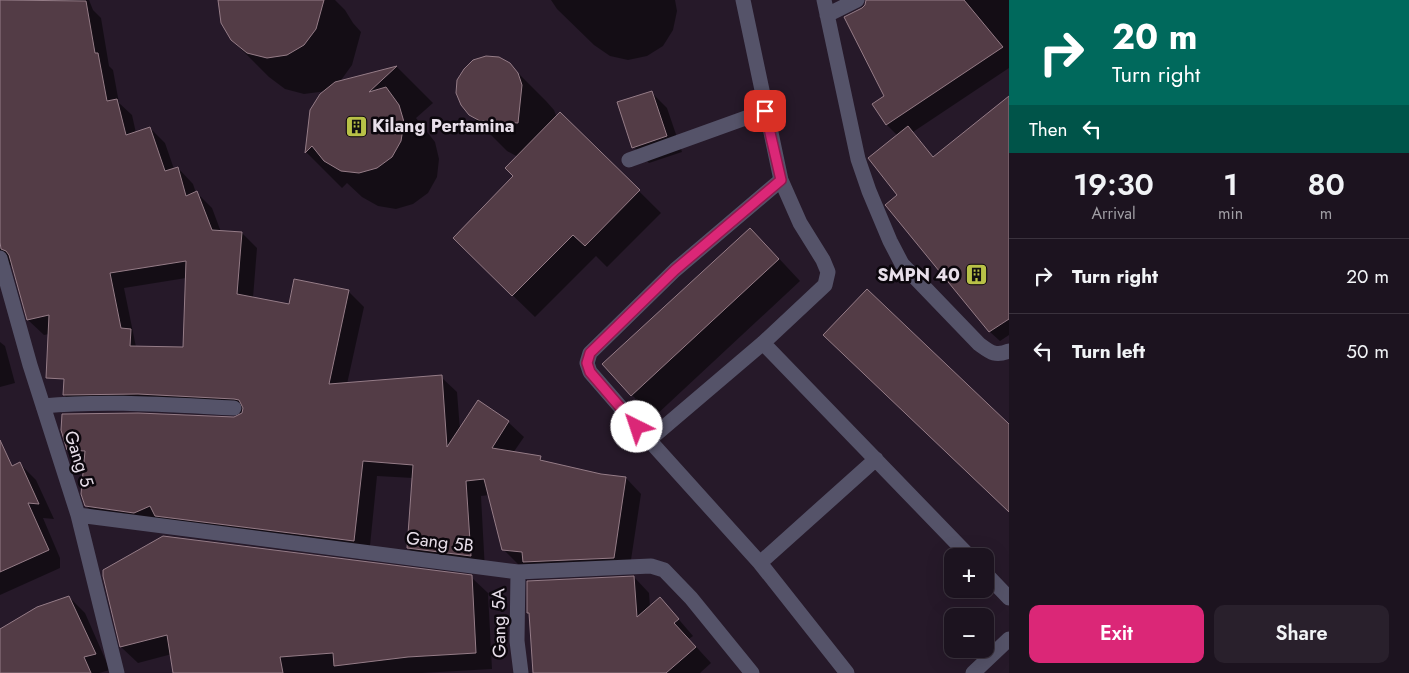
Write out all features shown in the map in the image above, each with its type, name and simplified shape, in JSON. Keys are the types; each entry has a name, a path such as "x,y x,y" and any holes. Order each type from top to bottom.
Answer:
{"street":[{"path":"649,440 763,343 826,285 828,272 823,260 800,223 781,180 743,0"},
{"path":"857,0 826,7 858,159 890,241 902,264 979,344 996,355 1009,351"},
{"path":"629,160 765,111"},
{"path":"781,180 675,270 590,353 587,363 590,372 760,563 848,673"},
{"name":"Gang 5","path":"0,258 43,406 78,515 117,673"},
{"path":"763,343 961,548"},
{"path":"43,406 75,403 234,408"},
{"path":"760,563 876,459"},
{"name":"Gang 5B","path":"78,515 518,572 651,566 664,570 691,598 752,673"},
{"name":"Gang 5A","path":"518,572 517,641 521,673"},
{"path":"994,582 1009,598"},
{"path":"973,673 1009,639"}],"building":[{"path":"0,0 86,1 95,53 98,53 107,101 117,99 126,135 150,127 165,171 178,167 186,196 197,191 212,230 242,232 237,294 289,304 294,279 349,290 329,384 442,375 447,447 478,400 509,421 492,448 541,456 540,460 601,474 626,477 614,558 523,562 522,552 502,550 484,479 466,481 471,556 407,548 413,465 363,461 354,541 155,516 150,506 134,513 85,506 81,494 85,451 67,450 61,430 62,414 138,413 234,417 242,413 243,408 239,400 234,399 138,394 63,395 64,379 46,378 49,315 27,320 9,255 1,249","holes":["186,261 183,347 130,346 131,329 121,328 110,273"]},
{"path":"218,0 324,0 316,29 304,45 287,55 267,58 247,53 231,40 221,23"},
{"path":"866,0 964,0 1003,47 886,125 872,104 884,96 844,17 862,8"},
{"name":"Kilang Pertamina","path":"486,56 499,57 510,63 518,73 522,85 518,123 480,121 469,115 461,105 456,93 457,80 473,60"},
{"name":"Kilang Pertamina","path":"397,66 369,92 386,87 399,105 404,122 401,141 392,157 377,168 359,173 341,171 324,161 312,146 305,153 310,110 320,94 335,82"},
{"path":"652,91 667,136 632,148 617,102"},
{"path":"1009,96 1009,319 989,332 885,205 897,195 868,158 908,126 933,157"},
{"path":"560,112 640,190 585,246 573,235 512,296 453,238 513,176 505,168"},
{"path":"750,228 779,259 631,396 602,364"},
{"path":"867,289 1009,424 1009,512 823,335"},
{"path":"0,440 12,466 20,462 39,504 28,503 49,550 0,572"},
{"path":"163,536 472,575 476,653 408,657 334,666 333,653 280,657 283,673 173,673 167,635 120,647 103,576 103,570"},
{"path":"634,576 637,617 660,597 679,619 674,623 696,647 666,673 533,673 529,613 527,613 527,581"},
{"path":"69,596 96,654 84,657 91,673 0,673 0,629 37,607"}],"place":[{"name":"Kilang Pertamina","path":"356,126"},
{"name":"SMPN 40","path":"976,275"}],"route":[{"path":"637,427 590,372 587,363 590,353 675,270 781,180 765,111"}]}
